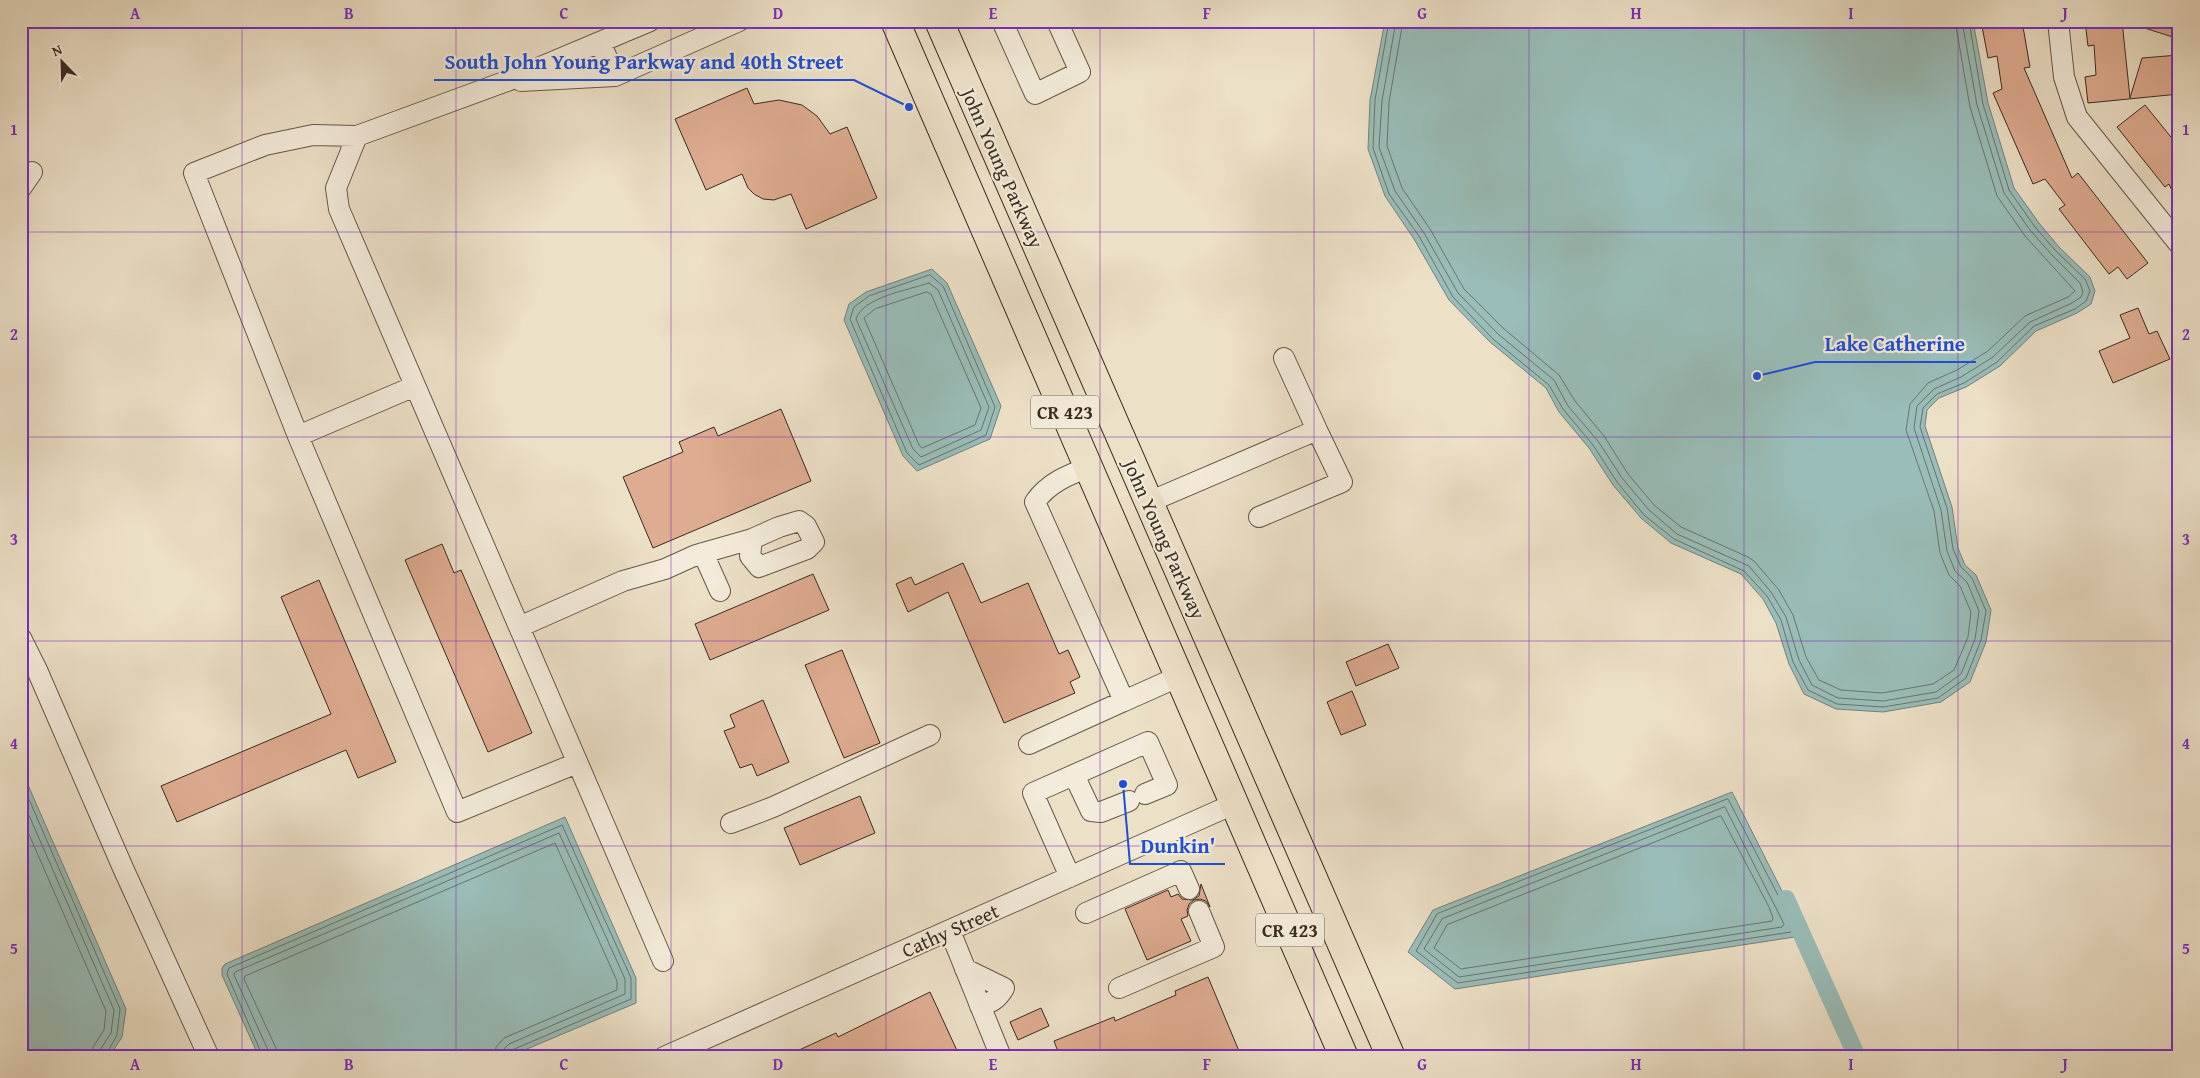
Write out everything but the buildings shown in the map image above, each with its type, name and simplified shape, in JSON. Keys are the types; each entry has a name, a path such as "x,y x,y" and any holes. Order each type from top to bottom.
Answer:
{"highway":[{"name":"John Young Parkway","path":"895,21 1236,803 1344,1057"},
{"name":"John Young Parkway","path":"939,21 1391,1057"},
{"path":"1236,803 1252,811 1267,823 1292,852 1319,892"}],"street":[{"path":"577,763 457,812 298,436 194,173 265,145 314,136 357,136 507,81 650,21"},
{"path":"507,81 615,76 739,21"},
{"path":"1002,21 1035,94 1080,72 1057,21"},
{"path":"2058,21 2064,77 2077,117 2179,244"},
{"path":"600,42 615,76"},
{"path":"357,136 336,188 338,209 663,960"},
{"path":"1259,516 1342,482 1284,358"},
{"path":"298,436 415,386"},
{"path":"1149,502 1317,430"},
{"path":"1089,467 1043,490 1035,502 1124,701"},
{"path":"519,627 622,581 666,569 703,554 752,539"},
{"path":"703,554 720,591"},
{"path":"21,638 37,670 122,868 209,1057"},
{"path":"1029,744 1180,676"},
{"path":"731,823 773,807 930,735"},
{"path":"1070,877 1033,793 1148,742 1167,785 1101,812 1091,811 1074,775"},
{"name":"Cathy Street","path":"664,1057 1236,803"},
{"path":"1086,913 1181,871 1189,889"},
{"path":"1118,988 1214,947 1199,912"},
{"path":"950,931 1001,1057"},
{"path":"965,969 1004,988 1000,996 993,1002 980,1006"}],"water":[{"path":"1385,21 1973,21 1988,103 2014,188 2059,247 2090,277 2095,291 2091,304 2077,313 2036,331 2000,366 1966,387 1939,398 1927,410 1925,426 1952,507 1958,548 1965,565 1976,575 1991,610 1986,642 1970,682 1941,702 1883,712 1836,709 1804,694 1789,664 1776,623 1763,599 1741,574 1671,543 1641,518 1613,485 1589,448 1559,412 1546,388 1490,342 1449,300 1414,239 1385,196 1368,149 1370,100"},
{"path":"932,269 947,283 1001,406 990,439 917,471 903,456 844,320 849,304 866,292"},
{"path":"21,769 126,1009 122,1037 109,1057 21,1057"},
{"path":"1732,792 1786,899 1801,936 1455,989 1408,952 1433,910"},
{"path":"565,817 636,978 636,1003 508,1057 259,1057 222,975 222,968 225,964"}],"waterway":[{"path":"1786,899 1857,1057"}],"place":[{"name":"South John Young Parkway and 40th Street","path":"909,107"},
{"name":"Lake Catherine","path":"1757,376"},
{"name":"Dunkin'","path":"1123,784"}]}
